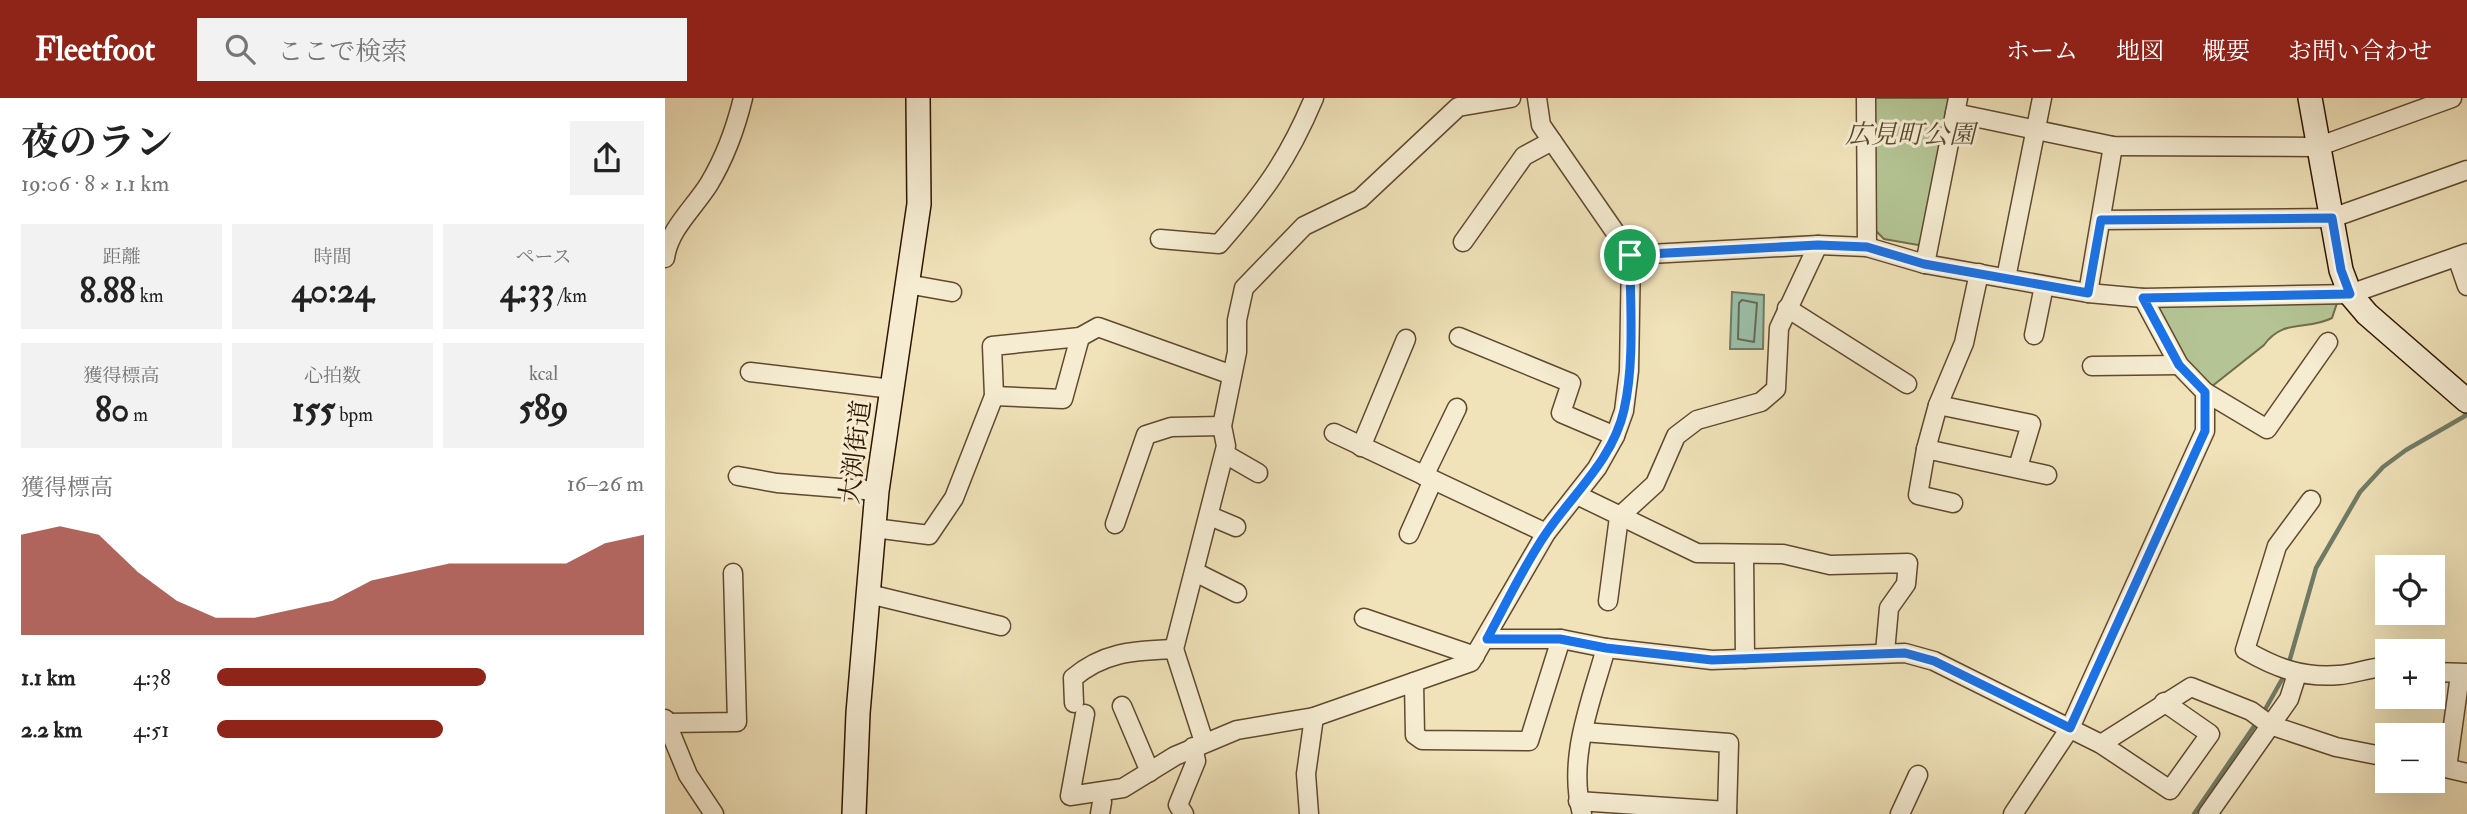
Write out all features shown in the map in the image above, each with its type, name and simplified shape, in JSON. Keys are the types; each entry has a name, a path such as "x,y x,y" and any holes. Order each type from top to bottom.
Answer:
{"street":[{"path":"665,252 719,165 743,98"},
{"name":"大渕街道","path":"854,814 858,713 877,491 919,204 918,98"},
{"path":"1160,239 1219,244 1260,197 1283,164 1314,98"},
{"path":"1184,814 1178,805 1196,761 1198,744 1174,649 1226,446 1222,426 1237,352 1237,320 1244,288 1304,226 1360,199 1458,107 1511,98"},
{"path":"1174,649 1121,651 1083,669 1073,678 1079,708 1070,796 1123,788 1198,744 1237,730 1314,717 1471,662 1487,639 1546,533 1577,495 1615,436 1624,411 1629,371 1630,255 1541,125 1537,98"},
{"path":"1866,98 1867,247"},
{"path":"2006,278 2042,98"},
{"path":"2310,98 2341,270 2350,294 2367,314 2467,401"},
{"path":"1924,264 1957,105 2113,146 2317,148 2452,98"},
{"path":"1463,242 1524,156 1552,141"},
{"path":"2088,293 2113,146"},
{"path":"2101,220 2332,218 2467,170"},
{"path":"1630,255 1818,245 1867,247 1924,264 2088,293 2143,298 2350,294 2462,255 2467,286"},
{"path":"1608,601 1619,517 1655,484 1676,436 1697,420 1761,402 1776,390 1779,328 1818,245"},
{"path":"1953,503 1918,495 1926,449 1938,405 1964,343 1979,273"},
{"path":"907,284 952,292"},
{"path":"2034,335 2044,286"},
{"path":"2143,298 2179,365 2205,392 2267,429 2328,342"},
{"path":"1787,308 1907,384"},
{"path":"874,528 929,535 954,498 994,396 992,346 1080,337 1098,327 1232,375"},
{"path":"994,396 1063,399 1080,337"},
{"path":"1459,337 1571,383 1561,413 1615,436"},
{"path":"1361,447 1406,339"},
{"path":"2092,366 2179,365"},
{"path":"750,372 891,389"},
{"path":"2020,812 2070,728 2197,453 2205,431 2205,392"},
{"path":"1938,405 2031,424 2018,467"},
{"path":"1409,534 1457,408"},
{"path":"1115,524 1146,435 1171,427 1222,426"},
{"path":"1333,433 1546,533"},
{"path":"1926,449 2047,475"},
{"path":"1224,454 1258,473"},
{"path":"738,475 777,483 877,491"},
{"path":"1577,495 1697,553 1783,554 1830,565 1908,563 1906,584 1889,608 1885,652"},
{"path":"2311,500 2277,547 2245,650 2277,668 2297,674 2341,675 2375,667"},
{"path":"1210,516 1235,527"},
{"path":"1744,554 1745,659"},
{"path":"1195,572 1237,593"},
{"path":"714,814 688,775 666,721 737,722 733,573"},
{"path":"869,594 1001,626"},
{"path":"1364,618 1475,656"},
{"path":"1487,639 1560,639 1606,648 1712,660 1885,652 1934,661 2101,744 2170,790 2210,734 2164,702"},
{"path":"1413,682 1415,735 1422,740 1529,741 1560,639"},
{"path":"1583,732 1729,743 1727,812 1580,807 1578,751 1583,732 1606,648"},
{"path":"2445,673 2464,674 2445,747"},
{"path":"2208,814 2263,720 2289,699 2297,674"},
{"path":"2101,744 2191,687 2263,720 2336,747 2375,755"},
{"path":"1122,706 1150,772"},
{"path":"1309,814 1306,774 1314,717"},
{"path":"2445,767 2467,773"},
{"path":"1899,814 1918,775"}],"green space":[{"name":"広見町公園","path":"1875,98 1953,98 1926,238 1918,245 1884,239 1875,230"},
{"path":"2319,300 2337,303 2332,318 2279,331 2211,387 2194,378 2148,302"}],"water":[{"path":"1732,292 1764,295 1763,349 1730,349"}],"waterway":[{"path":"2288,666 2316,568 2360,492 2383,467 2406,450 2465,416 2465,406"},
{"path":"2262,715 2285,674"},
{"path":"2194,814 2257,722"}],"route":[{"path":"2332,218 2341,270 2350,294 2143,298 2179,365 2205,392 2205,431 2070,728 1934,661 1905,653 1712,660 1606,648 1560,639 1487,639 1546,533 1597,468 1615,436 1624,411 1629,371 1630,255 1818,245 1867,247 1924,264 2088,293 2101,220 2332,218"}]}
